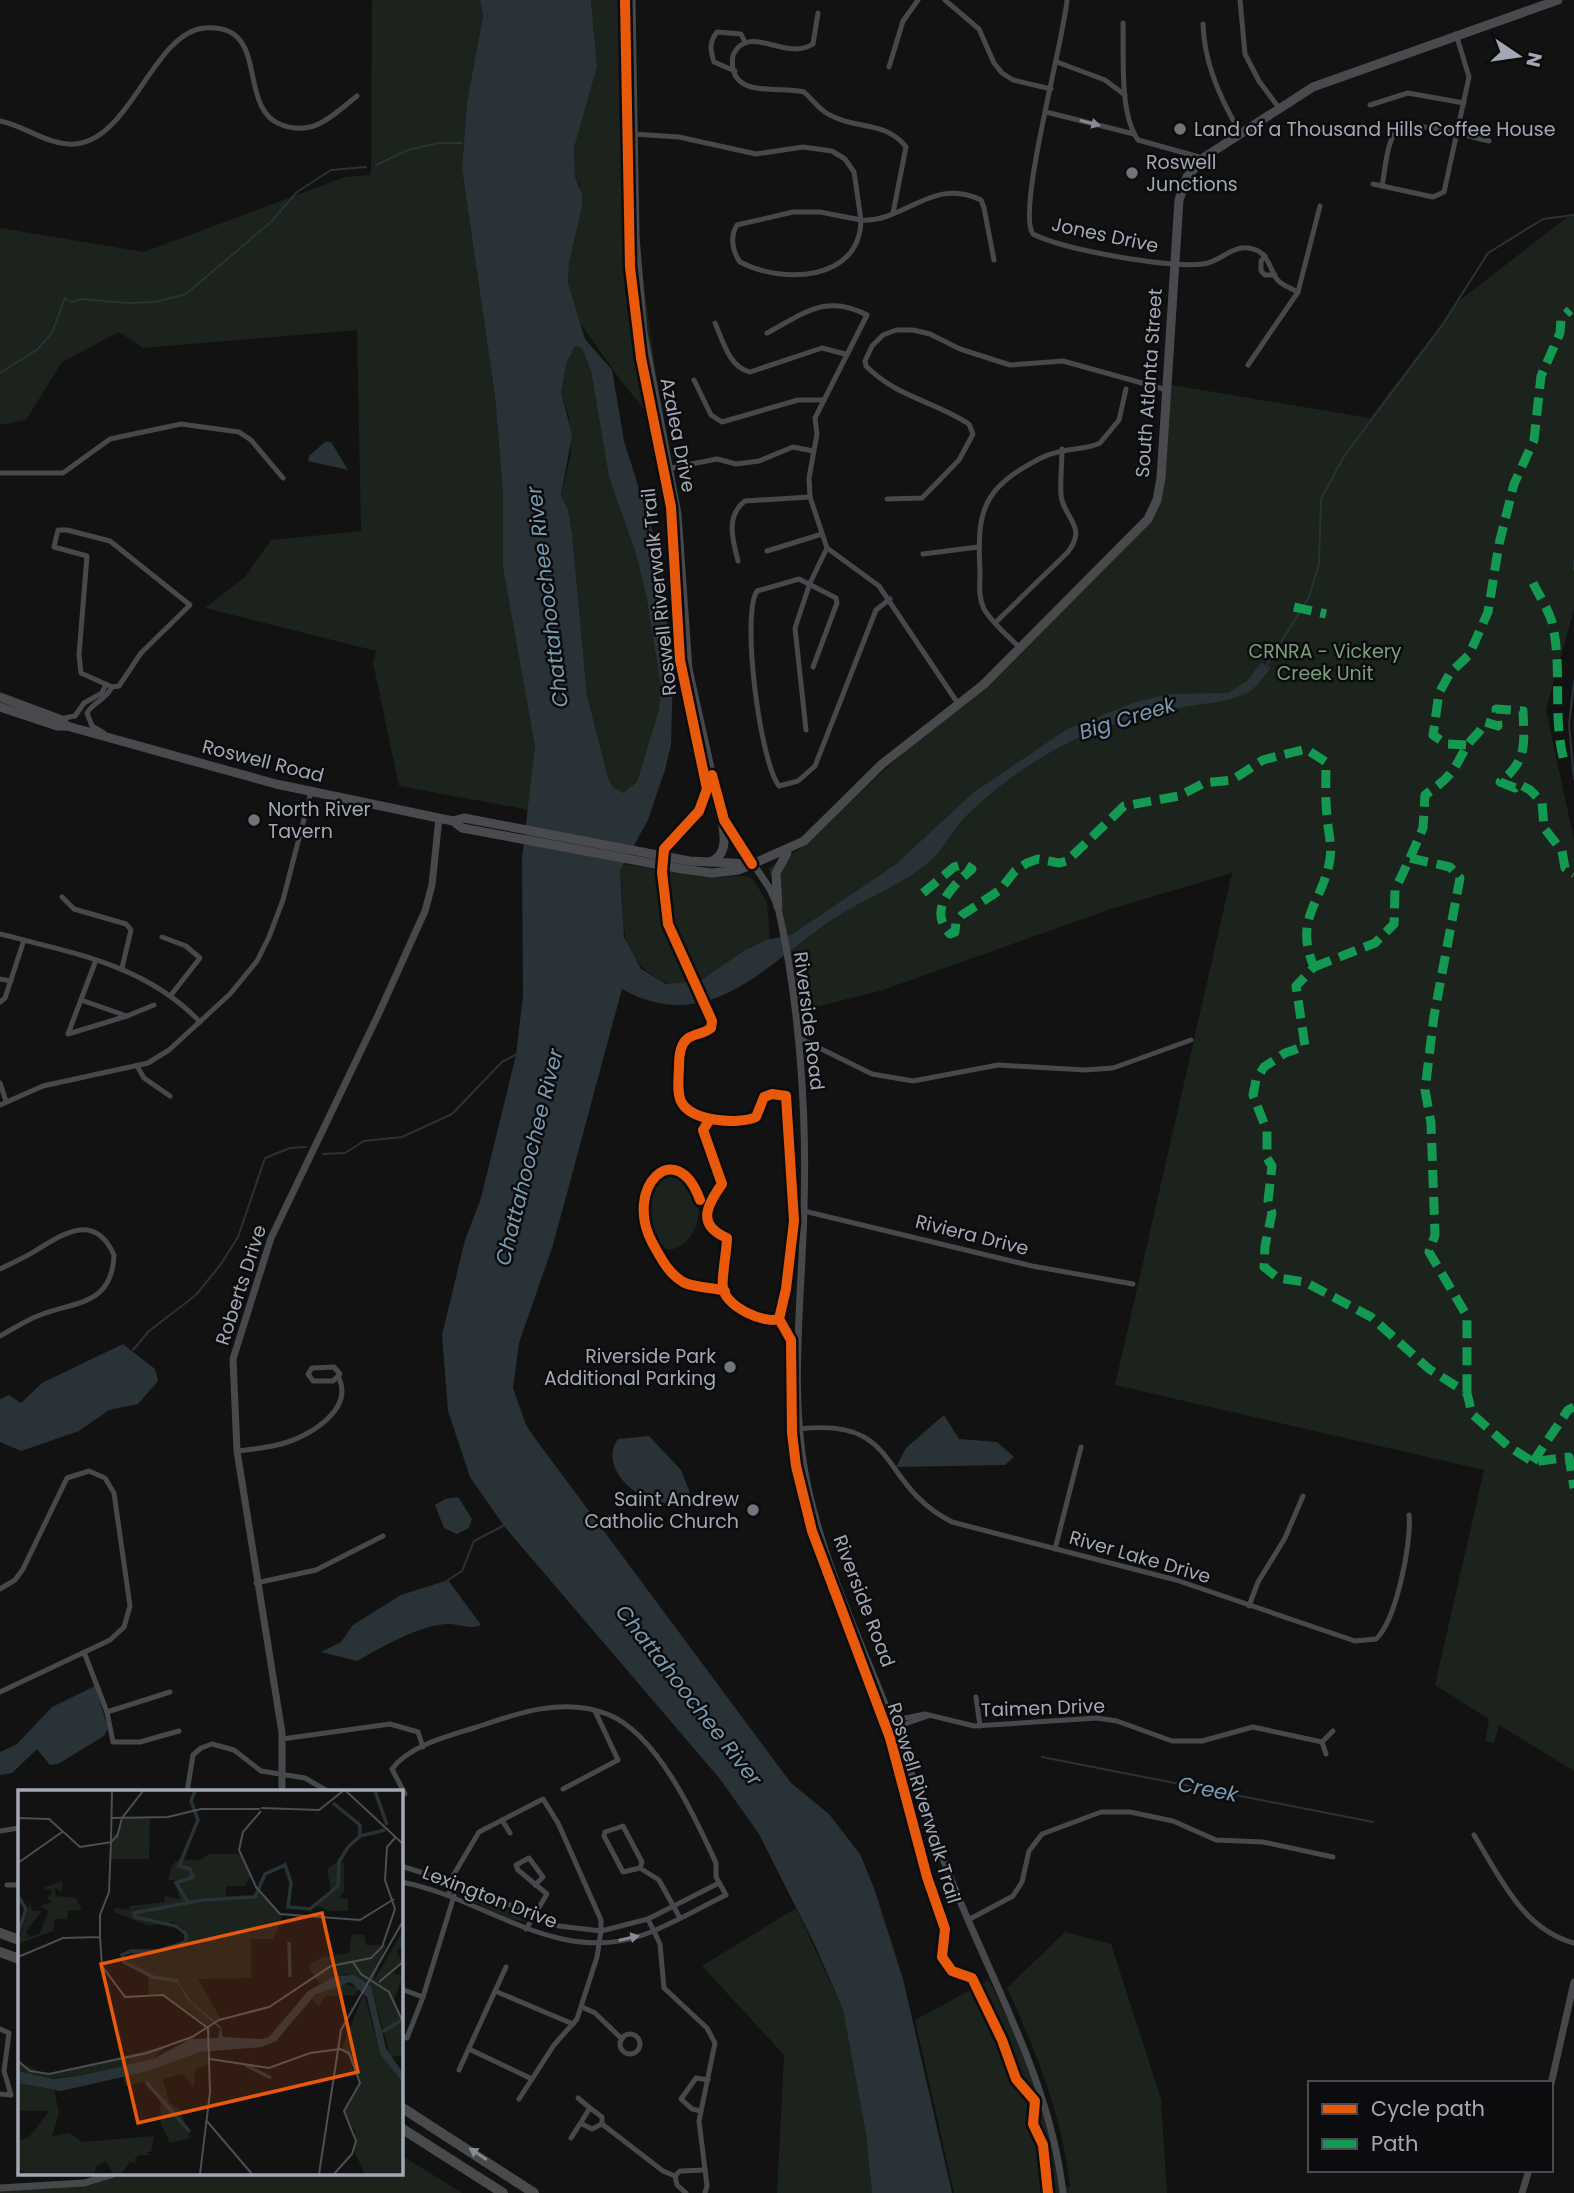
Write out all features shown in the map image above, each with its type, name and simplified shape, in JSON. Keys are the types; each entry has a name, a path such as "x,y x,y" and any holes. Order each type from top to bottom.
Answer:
{"highway":[{"path":"0,1933 18,1940"},
{"path":"0,1952 18,1959"},
{"path":"402,2108 534,2193"},
{"path":"402,2129 503,2193"}],"main road":[{"name":"South Atlanta Street","path":"508,832 682,869 724,872 739,870 794,848 825,824 882,764 959,705 1021,648 1148,519 1160,488 1179,200 1187,177 1203,158 1240,132 1323,83 1558,0"},
{"name":"Roswell Road","path":"0,697 59,719 67,726"},
{"name":"Roswell Road","path":"0,708 57,726 67,726 311,792 453,821 462,828 508,832"},
{"path":"708,863 720,857 724,848 718,802"},
{"name":"South Atlanta Street","path":"508,832 689,861 752,863"},
{"path":"778,907 777,867 794,848"}],"street":[{"name":"Azalea Drive","path":"632,0 636,237 644,332 671,468 690,669 718,802 729,830 752,863"},
{"path":"889,67 904,22 918,0"},
{"path":"945,0 979,29 994,63 1002,73 1013,80 1051,89"},
{"path":"1067,0 1046,110 1133,132"},
{"path":"1240,0 1245,54 1259,81 1279,108"},
{"path":"818,13 816,38 805,49 791,51 754,40 745,42 733,55 735,71 741,81 757,90 804,92 818,107 835,118 897,135 906,147 893,212"},
{"path":"1123,23 1125,95 1133,132 1138,140 1203,158"},
{"path":"1203,24 1203,42 1215,82 1240,132"},
{"path":"0,121 63,144 92,140 111,127 135,91 177,42 192,32 206,28 227,32 244,45 251,60 261,109 279,124 296,128 314,125 358,96"},
{"path":"735,71 715,62 710,49 712,40 717,32 725,30 741,34 745,42"},
{"path":"1373,184 1433,197 1441,196 1447,187 1469,73 1456,34"},
{"path":"1057,62 1105,80 1125,95"},
{"path":"1370,105 1408,93 1464,103"},
{"name":"Jones Drive","path":"1046,110 1030,186 1028,223 1032,234 1104,253 1174,265"},
{"path":"1382,186 1392,138 1399,129 1418,126 1489,141"},
{"path":"633,134 679,137 756,154 803,147 832,151 845,159 854,172 862,220 861,236 853,255 808,274 788,274 746,265 740,261 734,250 734,230 743,221 807,211 862,220 875,221 930,195 971,195 981,200 994,260"},
{"path":"1248,365 1298,292 1320,206"},
{"path":"1174,265 1205,264 1237,248 1256,250 1272,276"},
{"path":"1263,258 1261,271 1298,292"},
{"path":"767,333 819,305 855,309 867,315 815,418 817,434 810,497 827,548 879,586 890,599 959,705"},
{"path":"715,323 733,363 741,370 750,372 822,348 845,354"},
{"path":"887,499 922,498 959,460 972,434 969,424 938,406 891,388 866,366 865,361 872,345 889,332 904,329 930,334 960,349 1017,366 1068,362 1167,390"},
{"path":"694,380 711,415 722,422 799,400 824,400"},
{"path":"1021,648 995,623 981,603 979,522 993,493 1026,466 1062,449 1100,443 1119,420 1126,389"},
{"path":"0,473 62,473 110,439 181,425 239,432 251,440 283,478"},
{"path":"671,468 717,459 736,464 759,461 793,447 813,452"},
{"path":"995,623 1068,553 1074,542 1075,524 1061,497 1062,449"},
{"path":"738,561 731,532 738,506 745,501 810,497"},
{"path":"59,719 75,716 85,703 109,686 123,684 141,653 190,606 110,541 58,530 54,547 87,555 79,655 81,673 109,686"},
{"path":"767,551 822,534"},
{"path":"923,554 978,547"},
{"path":"806,730 795,628 810,583 827,548"},
{"path":"813,667 837,603 836,597 799,579 764,588 753,597 753,668 760,720 774,779 779,786 798,781 816,766 876,610 890,599"},
{"path":"109,686 106,699 91,707 87,713 92,726 113,738"},
{"path":"0,1083 3,1103 43,1086 137,1066 169,1051 200,1022 240,983 264,949 283,900 311,792"},
{"name":"Roberts Drive","path":"282,1790 282,1739 237,1451 233,1359 271,1238 425,911 432,885 439,818"},
{"name":"Riverside Road","path":"752,863 778,907 804,1101 804,1211 798,1366 799,1429 805,1474 824,1546 968,1920 1042,2095 1054,2136 1063,2193"},
{"path":"62,897 74,909 126,925 131,930 122,968"},
{"path":"0,934 122,968 171,995 200,1022"},
{"path":"162,937 186,946 200,958 171,995"},
{"path":"0,1002 5,999 24,940"},
{"path":"96,960 68,1034 154,1005"},
{"path":"0,979 11,981"},
{"path":"81,1000 127,1016"},
{"path":"797,1037 872,1074 913,1081 998,1065 1084,1070 1113,1068 1191,1040"},
{"path":"137,1066 144,1077 170,1096"},
{"name":"Riviera Drive","path":"804,1211 1032,1266 1133,1284"},
{"path":"0,1269 54,1239 79,1229 97,1233 114,1255 110,1280 98,1295 28,1320 0,1336"},
{"path":"237,1451 284,1444 315,1429 338,1405 342,1386 340,1372 334,1367 312,1368 308,1374 313,1381 333,1381 339,1378"},
{"name":"River Lake Drive","path":"799,1429 834,1426 858,1432 878,1446 908,1490 937,1514 965,1527 1175,1580 1354,1641 1376,1639 1389,1622 1409,1537 1409,1515"},
{"path":"1055,1549 1081,1447"},
{"path":"0,1590 15,1580 23,1569 67,1478 89,1471 105,1478 114,1493 129,1614 116,1636 0,1692"},
{"path":"1249,1606 1258,1582 1285,1538 1303,1496"},
{"path":"256,1583 316,1570 383,1536"},
{"path":"84,1652 107,1712 113,1742 140,1742 179,1731"},
{"path":"107,1712 170,1692"},
{"path":"976,1697 980,1726"},
{"path":"402,1795 405,1794 392,1769 399,1760 424,1747 524,1711 547,1707 595,1710 612,1716 640,1738 677,1783 716,1863 716,1877 719,1882"},
{"path":"563,1789 618,1760 595,1710"},
{"name":"Taimen Drive","path":"893,1725 918,1714 964,1726 1102,1718 1172,1741 1202,1741 1254,1727 1322,1742"},
{"path":"282,1739 396,1724 418,1732 424,1747"},
{"path":"1326,1754 1322,1742 1333,1731"},
{"path":"187,1790 193,1755 212,1744 234,1750 261,1771 305,1778 326,1790"},
{"path":"402,2036 407,2038 423,1997 452,1895 451,1881 479,1832 543,1799 558,1823 601,1920 601,1931 582,2007 573,2024 559,2037 519,2099"},
{"path":"968,1920 1013,1896 1022,1882 1029,1851 1042,1834 1101,1812 1130,1812 1173,1821 1216,1840 1263,1842 1333,1857"},
{"path":"502,1820 510,1833"},
{"path":"640,1868 642,1862 623,1826 605,1832 604,1836 623,1872 640,1868 659,1880 680,1918"},
{"path":"0,1831 18,1828"},
{"path":"1474,1835 1528,1917 1553,1935 1574,1943"},
{"path":"526,1929 547,1894 536,1885 518,1870 516,1865 529,1857 543,1877 536,1885"},
{"name":"Lexington Drive","path":"402,1866 451,1881 533,1917 567,1928 601,1931 648,1919 719,1882 726,1895 654,1930 600,1943 557,1940 526,1929 452,1895 402,1882"},
{"path":"7,1885 18,1885"},
{"path":"648,1919 660,1944 660,1978 664,1988 713,2038 699,2121 705,2193"},
{"path":"459,2070 506,1966"},
{"path":"1552,2081 1574,1982"},
{"path":"402,1989 423,1997"},
{"path":"495,1991 573,2024"},
{"path":"582,2007 595,2013 622,2039"},
{"path":"0,2029 9,2033 4,2071 11,2095 0,2094"},
{"path":"470,2049 532,2079"},
{"path":"701,2111 692,2109 681,2099 696,2078 708,2080"},
{"path":"578,2098 602,2117 602,2124"},
{"path":"571,2138 590,2108"},
{"path":"582,2124 592,2129 602,2124"},
{"path":"602,2124 663,2171 675,2176"},
{"path":"675,2176 680,2171 705,2170"},
{"path":"1522,2193 1528,2172"},
{"path":"0,2188 84,2183 107,2176"},
{"path":"675,2176 677,2185 686,2193"}],"green space":[{"path":"372,0 480,0 483,16 467,102 462,169 495,396 503,493 503,568 535,747 529,810 399,786 373,663 376,651 205,608 245,577 271,540 361,531 357,330 143,348 119,332 62,362 26,420 0,425 0,228 144,252 345,177 371,175"},
{"path":"591,0 635,0 640,256 664,434 622,382 578,320 568,283 569,263 582,207 580,186 575,177 574,148 597,67"},
{"name":"CRNRA - Vickery Creek Unit","path":"1571,214 1574,215 1574,609 1546,710 1574,840 1574,1771 1499,1725 1494,1743 1485,1741 1489,1719 1435,1685 1484,1470 1115,1385 1232,873 1111,909 883,990 796,1012 784,914 768,868 798,850 1121,551 1147,522 1158,489 1166,384 1370,418 1459,301"},
{"path":"575,346 582,348 591,371 609,477 636,554 646,594 661,687 659,709 637,782 622,794 613,787 608,777 587,695 572,533 568,510 561,495 571,454 569,417 561,392 567,362"},
{"path":"624,864 704,877 745,876 753,879 767,902 770,939 742,951 697,982 675,984 660,980 634,958 628,945 620,871"},
{"path":"672,1172 693,1187 699,1211 691,1236 682,1245 670,1250 658,1245 650,1235 643,1210 645,1197 651,1186 660,1177"},
{"path":"458,1887 523,1916 526,1922 507,1918 459,1895 455,1890"},
{"path":"796,1908 843,2010 866,2134 872,2193 777,2193 784,2055 702,1966"},
{"path":"1065,1932 1111,1944 1161,2099 1167,2193 954,2193 915,2020 989,1980 1035,2076 1063,2187 1070,2187 1055,2110 1038,2061 1007,1988"},
{"path":"402,2156 462,2193 0,2193 0,2189 92,2183 115,2176 402,2176"}],"water":[{"name":"Chattahoochee River","path":"480,0 591,0 597,67 574,148 575,177 582,194 582,207 569,263 568,283 585,339 612,370 624,441 656,542 673,670 671,745 665,770 648,820 620,871 624,937 641,969 666,984 700,981 746,949 766,940 791,935 895,865 973,793 1067,729 1136,702 1170,694 1228,693 1247,681 1261,663 1271,668 1245,694 1129,720 1094,731 1044,756 1014,775 977,806 939,852 918,871 841,914 739,987 713,999 685,1005 655,1002 622,989 553,1245 519,1343 513,1388 526,1425 791,1783 829,1814 860,1854 874,1888 903,1979 952,2193 872,2193 866,2134 843,2010 815,1945 759,1834 720,1779 504,1526 470,1477 448,1411 442,1335 465,1240 481,1198 516,1055 523,995 522,858 535,747 503,568 503,493 495,396 462,169 467,102 483,16","holes":["575,346 582,348 591,371 609,477 636,554 646,594 661,687 659,709 637,782 623,793 613,787 608,777 587,695 572,533 568,510 561,495 572,435 561,392 567,362"]},
{"path":"325,442 331,442 348,470 308,461 309,456"},
{"path":"123,1344 155,1369 158,1381 138,1404 109,1410 79,1431 21,1451 0,1442 0,1399 9,1395 21,1403 42,1383"},
{"path":"944,1415 959,1439 997,1442 1014,1457 1005,1465 896,1467 906,1448"},
{"path":"649,1436 681,1470 690,1493 679,1501 665,1503 635,1492 615,1467 613,1453 618,1439"},
{"path":"458,1497 472,1519 469,1528 457,1534 444,1528 435,1505 445,1499"},
{"path":"448,1580 481,1625 469,1627 449,1624 426,1628 357,1661 321,1652 341,1642 353,1625 401,1595"},
{"path":"95,1686 108,1728 104,1736 58,1764 50,1765 37,1749 12,1773 0,1775 0,1752 17,1744 52,1707"}],"waterway":[{"path":"376,165 408,150 439,143 462,143"},
{"path":"0,373 38,349 52,333 65,298 71,302 82,299 127,303 155,302 186,294 272,221 297,192 331,170 366,167"},
{"name":"Big Creek","path":"1265,668 1309,597 1319,564 1321,499 1343,458 1443,324 1488,253 1543,219 1574,215"},
{"name":"Big Creek","path":"1574,561 1574,570"},
{"name":"Big Creek","path":"1574,681 1569,725 1574,779"},
{"path":"323,1154 345,1153 364,1141 402,1137 452,1114 502,1062 517,1054"},
{"path":"133,1350 149,1331 196,1295 221,1264 238,1237 265,1158 290,1148 306,1147"},
{"path":"448,1580 462,1571 474,1541 503,1526"},
{"name":"Creek","path":"1042,1757 1373,1822"}],"marked path":[{"path":"1466,745 1446,744 1433,735 1439,693 1450,673 1469,655 1488,612 1499,544 1514,484 1534,440 1541,376 1560,333 1561,319 1570,310"},
{"path":"1533,583 1552,622 1555,639 1560,744 1564,761"},
{"path":"1294,607 1326,614"},
{"path":"1410,858 1423,828 1425,795 1449,775 1485,722 1498,726 1496,709 1523,711 1524,742 1520,759 1500,782 1515,788 1519,784 1542,802 1544,828 1562,851 1565,868 1574,874"},
{"path":"923,893 954,867 964,864 972,869 950,891 942,907 941,916 950,934 955,932 956,922 962,915 1000,890 1015,871 1038,859 1059,863 1067,861 1124,806 1179,796 1204,783 1232,780 1263,760 1306,749 1326,762 1330,859 1308,922 1308,950 1314,967 1296,986 1305,1046 1285,1053 1264,1067 1256,1080 1253,1095 1267,1131 1267,1158 1272,1166 1268,1201 1272,1213 1264,1267 1278,1278 1305,1282 1371,1317 1429,1369 1467,1393 1472,1414 1508,1446 1533,1462 1569,1457 1574,1488"},
{"path":"1314,967 1375,943 1394,924 1395,890 1410,858 1450,867 1460,878 1434,1016 1425,1090 1431,1123 1435,1235 1429,1252 1467,1316 1467,1393"},
{"path":"1533,1462 1568,1410 1574,1407"}],"cycle path":[{"name":"Roswell Riverwalk Trail","path":"625,0 630,267 641,358 671,507 680,660 707,789 699,811 664,849 662,872 668,924 712,1021 711,1028 689,1037 683,1044 679,1058 678,1090 687,1109 695,1114 727,1121 756,1117 764,1097 772,1094 786,1096 794,1221 786,1289 779,1319"},
{"path":"712,775 724,820 752,864"},
{"path":"709,1121 703,1130 722,1184 712,1199 707,1214 711,1227 727,1238 723,1289 726,1296 747,1313 764,1319 779,1319"},
{"path":"700,1200 690,1181 678,1171 666,1170 656,1176 648,1188 644,1204 645,1223 659,1255 678,1278 692,1285 725,1291"},
{"name":"Roswell Riverwalk Trail","path":"779,1319 791,1340 792,1433 796,1466 812,1531 890,1738 927,1877 945,1929 942,1957 952,1971 972,1978 1002,2040 1016,2079 1035,2101 1033,2124 1043,2145 1048,2193"}],"place":[{"name":"Land of a Thousand Hills Coffee House","path":"1180,129"},
{"name":"Roswell Junctions","path":"1132,173"},
{"name":"North River Tavern","path":"254,820"},
{"name":"Riverside Park Additional Parking","path":"730,1367"},
{"name":"Saint Andrew Catholic Church","path":"753,1510"}]}
